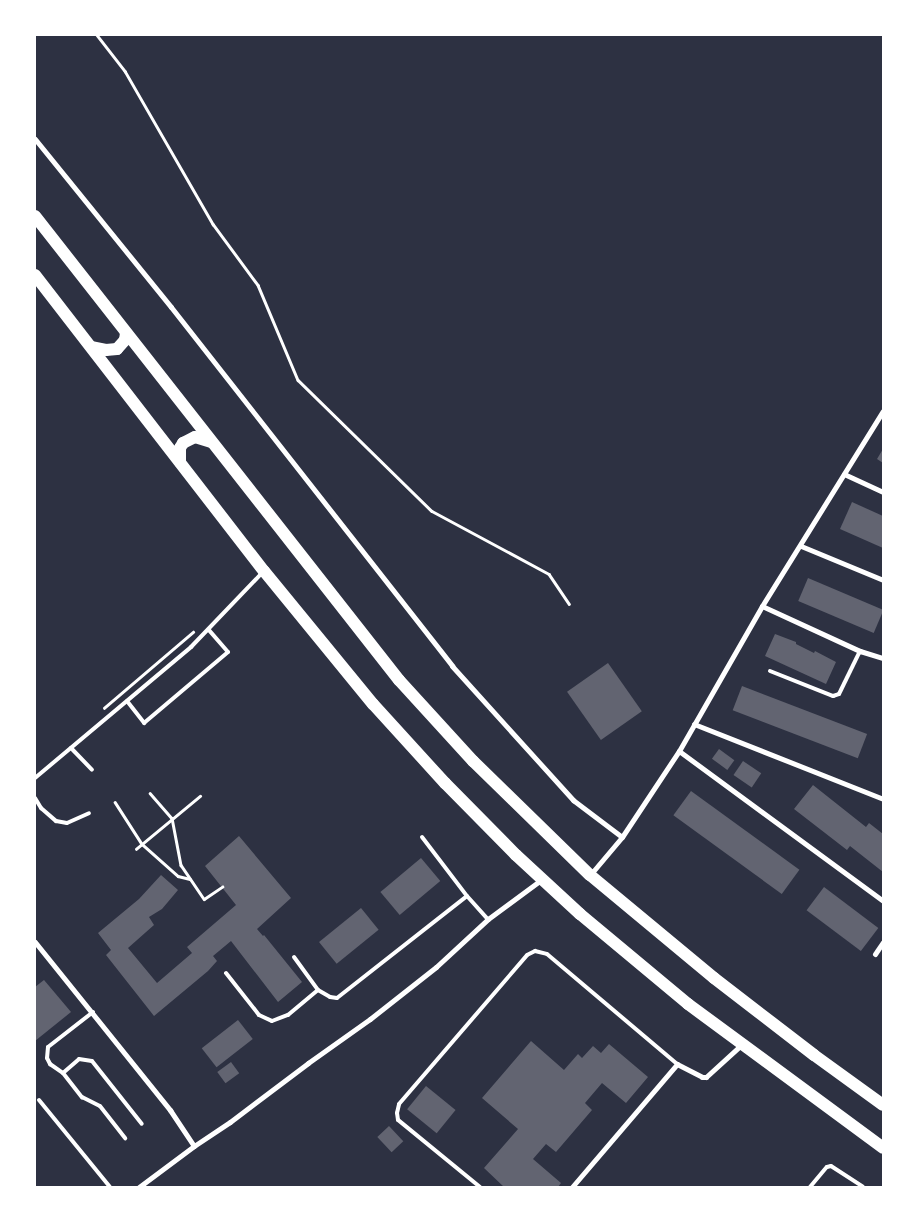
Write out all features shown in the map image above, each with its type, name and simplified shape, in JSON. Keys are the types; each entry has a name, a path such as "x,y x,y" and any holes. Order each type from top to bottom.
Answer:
{"highway":[{"path":"35,216 399,680 473,761 590,875 714,978 883,1105"},
{"path":"35,275 264,571 373,704 445,783 580,914 688,1004 883,1148"},
{"path":"92,347 106,350 117,349 125,340 126,333"},
{"path":"180,462 180,448 183,442 195,437 211,442"}],"street":[{"path":"35,139 171,307 452,666 573,800 622,836"},
{"path":"590,875 622,836 679,751 762,606 801,546 883,411"},
{"path":"844,474 883,492"},
{"path":"801,546 883,580"},
{"path":"762,606 860,651 883,658"},
{"path":"694,724 883,798"},
{"path":"679,751 883,901"},
{"path":"139,1187 370,1019 436,967 488,919 542,879"},
{"path":"35,942 170,1110 194,1146"},
{"path":"875,954 883,942"},
{"path":"575,1185 677,1064 702,1077 706,1077 742,1045"}],"lane":[{"path":"35,778 127,702 209,630 264,571"},
{"path":"127,702 144,723 228,652 209,630"},
{"path":"770,672 833,696 839,694 860,651"},
{"path":"71,748 92,770"},
{"path":"35,798 41,808 56,821 67,823 89,813"},
{"path":"422,837 467,896 488,919"},
{"path":"294,956 318,990 330,997 338,998 467,896"},
{"path":"480,1187 398,1120 397,1112 399,1104 527,955 535,951 547,954 677,1064"},
{"path":"226,973 259,1015 272,1021 288,1015 318,990"},
{"path":"93,1012 48,1047 50,1064 62,1073 82,1097 100,1106 125,1138"},
{"path":"62,1073 79,1059 92,1061 142,1124"},
{"path":"39,1100 110,1187"},
{"path":"810,1187 826,1167 831,1166 863,1187"}],"path":[{"path":"97,35 125,71 213,224 258,285 298,380 432,511 549,574 569,604"},
{"path":"103,709 200,626"},
{"path":"150,793 172,818 181,865 204,900 222,887"},
{"path":"136,849 200,796"},
{"path":"115,802 142,844 178,876 190,879"}],"building":[{"path":"883,449 883,463 877,459"},
{"path":"852,502 883,516 883,548 840,529"},
{"path":"808,578 883,610 874,633 798,601"},
{"path":"775,634 836,662 826,684 765,656"},
{"path":"608,663 642,711 601,740 567,692"},
{"path":"742,686 867,734 858,758 733,710"},
{"path":"719,749 734,760 727,770 712,759"},
{"path":"743,761 761,773 752,787 733,775"},
{"path":"813,785 866,827 869,823 883,834 883,872 850,846 847,850 794,809"},
{"path":"691,791 799,870 782,894 673,815"},
{"path":"239,836 291,898 257,929 302,982 278,1002 231,941 213,956 217,961 208,971 154,1016 106,955 111,950 98,933 139,899 161,875 178,890 162,909 149,917 154,925 128,948 157,983 192,953 187,947 236,905 205,866"},
{"path":"421,858 440,881 400,915 380,892"},
{"path":"824,887 878,928 861,951 807,910"},
{"path":"361,908 379,930 337,964 319,942"},
{"path":"44,980 71,1012 35,1041 35,987"},
{"path":"238,1020 253,1039 217,1067 202,1048"},
{"path":"531,1041 564,1070 578,1054 582,1058 593,1046 601,1053 609,1044 648,1077 626,1103 602,1083 585,1103 592,1110 556,1152 546,1144 533,1159 561,1183 558,1187 504,1187 484,1168 518,1129 482,1098"},
{"path":"231,1062 239,1073 225,1083 217,1072"},
{"path":"426,1086 456,1110 437,1133 407,1109"},
{"path":"389,1126 403,1141 392,1152 377,1137"}]}
